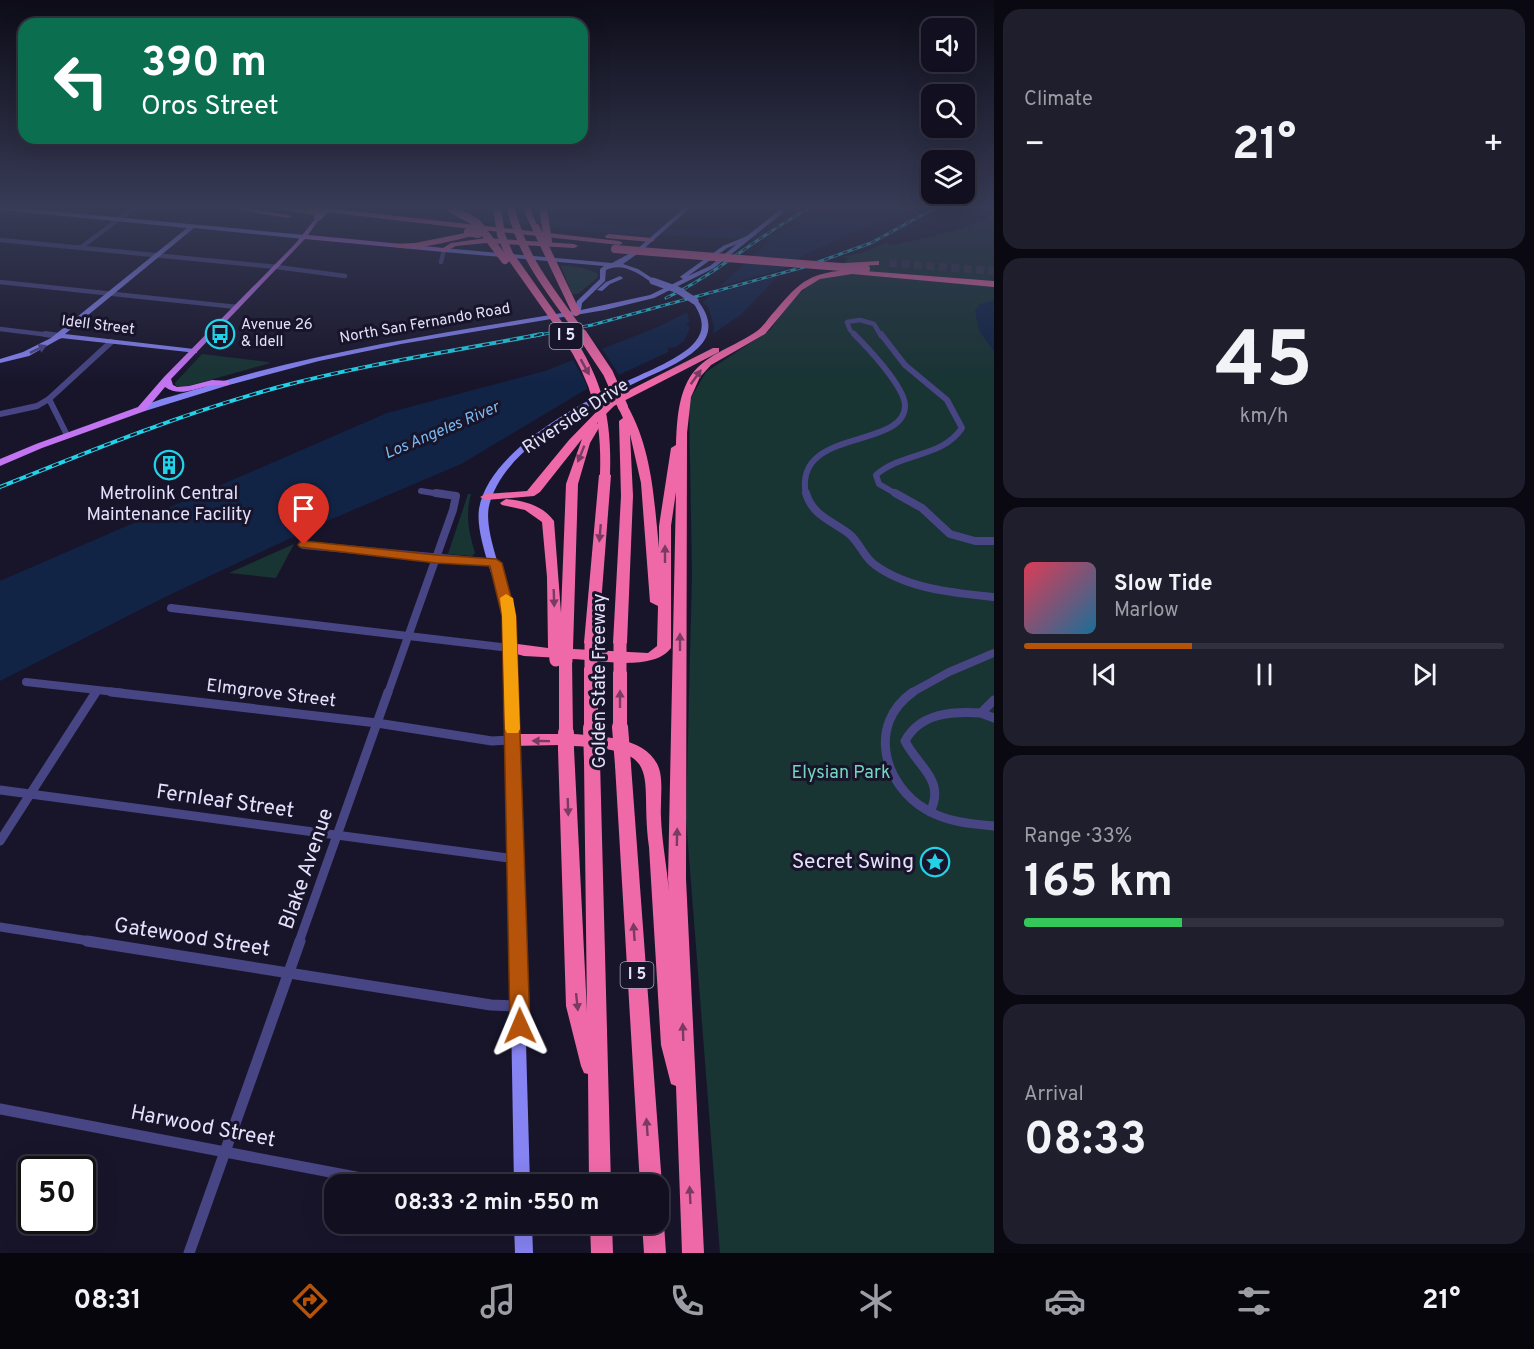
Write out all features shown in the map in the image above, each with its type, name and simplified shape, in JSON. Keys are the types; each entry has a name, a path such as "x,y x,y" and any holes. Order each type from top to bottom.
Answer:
{"highway":[{"path":"511,266 534,291"},
{"name":"Golden State Freeway","path":"517,266 578,355 600,400 607,448 591,643 591,761 600,1174"},
{"name":"Golden State Freeway","path":"534,266 612,379 623,407 632,442 620,643 620,727 650,1174"},
{"path":"553,266 574,310 606,358 612,379"},
{"path":"486,498 525,495 536,490 548,471 593,419 610,404 750,333 789,287 806,276 836,266"},
{"path":"840,266 994,283"},
{"path":"693,1253 677,879 682,433 686,397 696,376 708,363 762,332 799,288 817,277 852,272 994,283"},
{"path":"561,654 572,484 585,443 596,425 610,407 629,393"},
{"path":"510,648 524,651 640,658 651,657 664,648 667,507 675,450 682,433"},
{"path":"632,442 647,483 659,627 658,652"},
{"path":"486,498 527,506 543,515 548,521 565,699 576,1006 597,1088"},
{"path":"512,740 604,742 631,748 648,761 652,770 653,820 657,847 670,1044 686,1111"},
{"path":"602,1234 602,1253"},
{"path":"654,1234 655,1253"}],"main road":[{"path":"0,361 36,350 60,336 144,266"},
{"path":"589,266 620,278"},
{"path":"579,309 579,302 603,280 604,268 609,266"},
{"name":"Riverside Drive","path":"522,1174 520,1006 510,648 506,596 485,529 484,508 486,498 504,468 539,437 604,395 690,351 705,333 706,317 691,298 678,290 618,266"},
{"path":"635,273 636,266"},
{"path":"579,309 633,299 668,287 697,266"},
{"path":"579,309 620,305 660,294 713,266"},
{"path":"142,409 167,379 276,267"},
{"name":"North San Fernando Road","path":"0,463 67,435 142,409 295,364 579,309 608,283 635,273"},
{"name":"Idell Street","path":"60,336 194,351"},
{"path":"167,379 169,387 176,390 213,381 226,383"},
{"path":"523,1234 524,1253"}],"street":[{"path":"270,266 345,276"},
{"path":"0,282 237,307"},
{"path":"994,541 975,541 950,534 922,508 879,484 876,475 883,467 941,446 959,435 962,428 947,400 905,365 888,346 874,324 860,320 847,322 850,330 899,390 905,407 903,415 890,426 829,449 810,464 805,476 805,490 810,505 817,513 852,536 868,560 885,571 939,590 994,597"},
{"name":"Idell Street","path":"0,328 60,336"},
{"path":"0,414 37,406 49,399 111,342"},
{"path":"49,399 67,435"},
{"name":"Blake Avenue","path":"189,1253 410,636 456,496 422,491"},
{"path":"304,545 496,563"},
{"path":"171,608 510,648"},
{"path":"994,653 908,695 890,719 883,750 891,774 904,794 930,812 949,821 994,826"},
{"name":"Elmgrove Street","path":"26,682 377,723 492,741 512,740"},
{"path":"0,842 97,691"},
{"path":"981,713 994,700"},
{"path":"930,812 938,799 937,788 908,749 905,741 907,735 921,723 944,714 961,711 981,713 994,718"},
{"name":"Fernleaf Street","path":"0,790 516,859"},
{"name":"Gatewood Street","path":"0,927 492,1005 520,1006"},
{"name":"Harwood Street","path":"0,1109 342,1174"}],"green space":[{"path":"562,266 584,268 597,273 598,277 578,294 572,294"},
{"name":"Elysian Park","path":"842,266 994,266 994,1253 720,1253 686,819 692,575 689,401 706,372 770,330 808,285 820,278 837,274"},
{"path":"202,354 270,363 185,387 176,386 175,383"},
{"path":"468,494 471,494 468,524 475,553 472,556 448,554"},
{"path":"294,544 276,578 229,573"}],"water":[{"name":"Los Angeles River","path":"742,266 787,266 742,314 714,333 585,390 461,464 327,521 165,597 0,681 0,581 387,413 545,371 658,327 698,307"},
{"path":"994,300 994,351 979,331 975,311 980,304"}],"pier":[{"path":"791,267 783,275 705,296 714,288"},
{"path":"701,300 708,307 714,326 712,338 588,392 586,383 572,358 601,347 619,375 668,352 668,348 676,347 684,341 690,328 686,323 690,322 686,310"}],"tunnel":[{"path":"935,266 994,271"}],"railway":[{"path":"666,298 719,266"},
{"path":"534,336 592,325 805,266"},
{"path":"0,487 173,420 243,397 377,365 542,334"}],"slow traffic":[{"path":"506,598 509,616 512,729"}],"place":[{"name":"Avenue 26 & Idell","path":"220,334"},
{"name":"Metrolink Central Maintenance Facility","path":"169,465"},
{"name":"Secret Swing","path":"935,862"}],"route":[{"path":"304,545 496,563 506,596 509,616 520,1026"}]}
